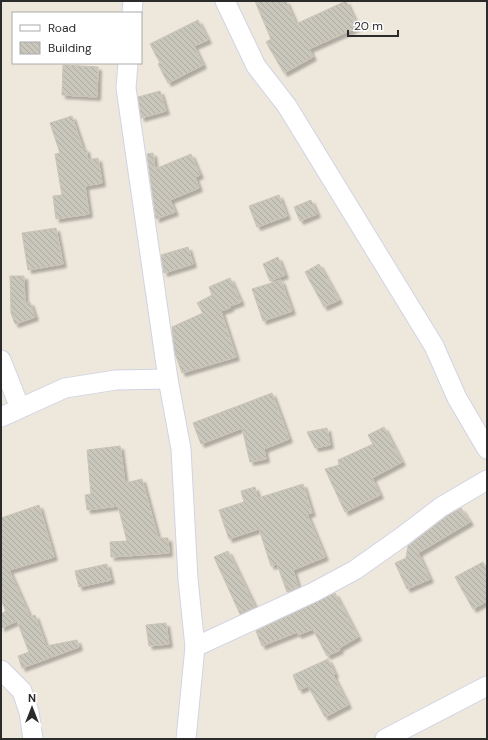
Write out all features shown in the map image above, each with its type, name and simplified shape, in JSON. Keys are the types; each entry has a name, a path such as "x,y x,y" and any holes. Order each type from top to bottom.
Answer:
{"street":[{"path":"132,12 133,1"},
{"path":"225,1 256,66 287,106 434,346 457,398 487,449"},
{"path":"128,64 126,88 168,379 181,449 188,579 195,647 186,739"},
{"path":"1,360 20,408"},
{"path":"1,417 65,388 116,380 168,379"},
{"path":"195,647 314,592 355,570 441,507 487,480"},
{"path":"1,670 22,691 29,712 33,739"},
{"path":"385,739 487,686"}],"building":[{"path":"255,1 286,1 296,24 346,1 358,27 309,49 313,57 284,73 266,42 271,39"},
{"path":"198,20 208,40 194,46 203,65 168,83 150,44"},
{"path":"63,65 98,67 97,97 62,95"},
{"path":"160,91 166,111 141,118 138,97"},
{"path":"72,116 83,149 86,149 88,160 98,158 102,183 85,186 89,214 56,219 53,196 62,195 55,154 60,153 50,123"},
{"path":"153,153 155,169 191,154 200,175 195,177 199,188 170,200 175,212 156,219 147,154"},
{"path":"279,195 287,216 257,227 249,206"},
{"path":"311,200 317,214 300,221 294,207"},
{"path":"56,228 63,264 28,270 22,233"},
{"path":"188,247 193,264 164,273 161,255"},
{"path":"278,257 285,275 270,281 263,264"},
{"path":"319,264 339,300 324,307 305,272"},
{"path":"10,276 24,276 25,304 30,302 35,317 15,324 11,313"},
{"path":"230,278 241,302 221,311 236,357 182,373 175,353 172,327 203,313 197,303 212,295 209,287"},
{"path":"281,280 292,311 263,321 252,289"},
{"path":"272,393 289,439 264,449 266,459 250,462 242,428 201,444 193,423"},
{"path":"384,427 402,462 372,478 380,495 345,512 325,469 339,465 338,460 373,444 368,435"},
{"path":"327,428 330,445 315,448 307,432"},
{"path":"120,446 125,483 142,479 158,538 168,538 169,553 111,557 110,542 127,541 118,506 87,510 85,495 91,494 87,450"},
{"path":"303,484 312,513 307,514 325,557 293,570 298,587 287,592 277,564 271,566 259,529 229,539 219,510 244,502 241,491 255,487 258,498"},
{"path":"39,505 54,557 9,570 30,617 35,615 46,646 77,640 79,647 22,668 18,656 29,652 17,621 1,628 1,614 6,611 1,600 1,518"},
{"path":"461,508 470,522 418,553 430,579 407,589 395,563 406,558 408,546 447,516"},
{"path":"228,551 255,607 240,614 214,557"},
{"path":"483,562 487,569 487,601 473,609 455,577"},
{"path":"107,564 111,580 79,587 75,571"},
{"path":"335,593 358,637 339,648 340,650 327,656 313,629 298,635 297,632 262,646 256,631"},
{"path":"166,623 169,644 149,646 146,625"},
{"path":"328,659 335,674 333,675 348,705 325,717 308,686 299,690 293,675"}]}
